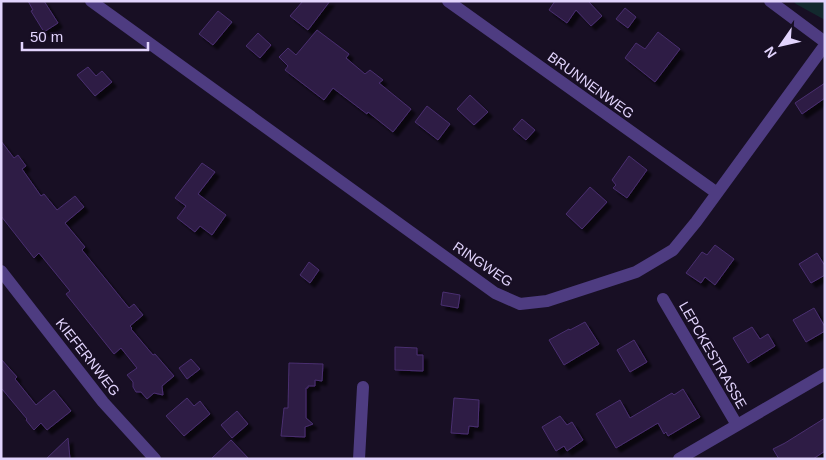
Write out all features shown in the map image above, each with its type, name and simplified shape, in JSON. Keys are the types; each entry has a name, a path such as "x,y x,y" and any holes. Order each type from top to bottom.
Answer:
{"street":[{"name":"RINGWEG","path":"91,1 495,293 520,304 547,301 636,272 673,250 696,222 825,44 770,1"},
{"name":"BRUNNENWEG","path":"448,1 717,193"},
{"name":"KIEFERNWEG","path":"1,271 103,402 155,459"},
{"name":"LEPCKESTRASSE","path":"663,300 737,425"},
{"name":"LEPCKESTRASSE","path":"679,459 825,374"},
{"path":"359,459 362,387"}],"green space":[{"path":"793,1 825,1 825,20 796,4"}],"building":[{"path":"28,1 44,1 58,23 44,32 31,11 33,10"},
{"path":"303,1 330,1 308,30 290,16"},
{"path":"555,1 588,1 602,16 591,26 576,10 567,23 549,10"},
{"path":"625,8 636,17 628,28 616,19"},
{"path":"218,11 232,22 213,45 199,34"},
{"path":"317,30 349,54 346,58 365,74 370,70 383,80 379,83 411,109 393,132 333,88 324,100 285,70 288,66 279,57 288,48 296,55"},
{"path":"658,32 680,49 655,82 625,58 636,43 645,49"},
{"path":"258,33 271,45 260,58 246,46"},
{"path":"88,67 96,76 102,71 112,82 95,96 77,75"},
{"path":"825,83 825,98 802,114 795,103"},
{"path":"470,95 488,112 474,125 457,109"},
{"path":"427,106 450,124 438,140 415,122"},
{"path":"522,119 535,130 526,140 513,129"},
{"path":"1,141 14,158 18,155 26,166 22,169 41,196 44,194 57,210 75,196 84,207 65,223 85,247 82,250 129,308 134,304 143,315 130,326 131,329 174,376 162,386 163,395 154,393 147,399 141,392 136,392 133,382 127,375 137,368 121,348 114,354 66,294 70,291 39,253 34,258 1,216"},
{"path":"629,156 647,170 627,198 613,188 616,185 612,180"},
{"path":"202,163 215,172 198,194 226,215 212,235 200,226 195,232 177,218 186,206 175,198"},
{"path":"590,187 607,202 582,229 566,214"},
{"path":"715,245 734,259 715,285 705,277 701,283 686,273 702,252 707,255"},
{"path":"817,253 825,266 825,275 811,283 799,264"},
{"path":"309,262 319,270 310,283 300,275"},
{"path":"443,292 460,295 458,308 441,305"},
{"path":"814,308 825,327 825,331 806,342 793,320"},
{"path":"585,322 599,344 564,365 549,340"},
{"path":"752,327 760,339 768,334 775,346 748,363 733,338"},
{"path":"634,340 647,362 630,372 617,350"},
{"path":"395,347 417,348 417,355 423,355 423,371 395,370"},
{"path":"1,359 17,377 15,379 36,405 54,390 71,411 47,430 41,423 34,430 27,419 1,390"},
{"path":"191,359 200,369 187,379 179,368"},
{"path":"289,363 323,364 322,381 315,380 315,386 308,386 306,388 306,418 313,424 305,427 305,437 281,436 284,408 288,408"},
{"path":"683,389 700,417 668,436 666,432 664,434 658,423 616,448 596,414 620,400 630,418 672,393 674,395"},
{"path":"187,398 194,406 200,401 210,414 184,436 166,416"},
{"path":"454,398 479,400 478,427 469,426 468,434 451,433"},
{"path":"237,411 248,424 232,438 221,425"},
{"path":"560,416 567,425 572,422 583,440 567,451 564,446 556,451 542,427"},
{"path":"825,418 825,451 813,459 779,459 773,449"},
{"path":"68,438 70,459 46,459"},
{"path":"231,440 249,459 211,459"}]}
